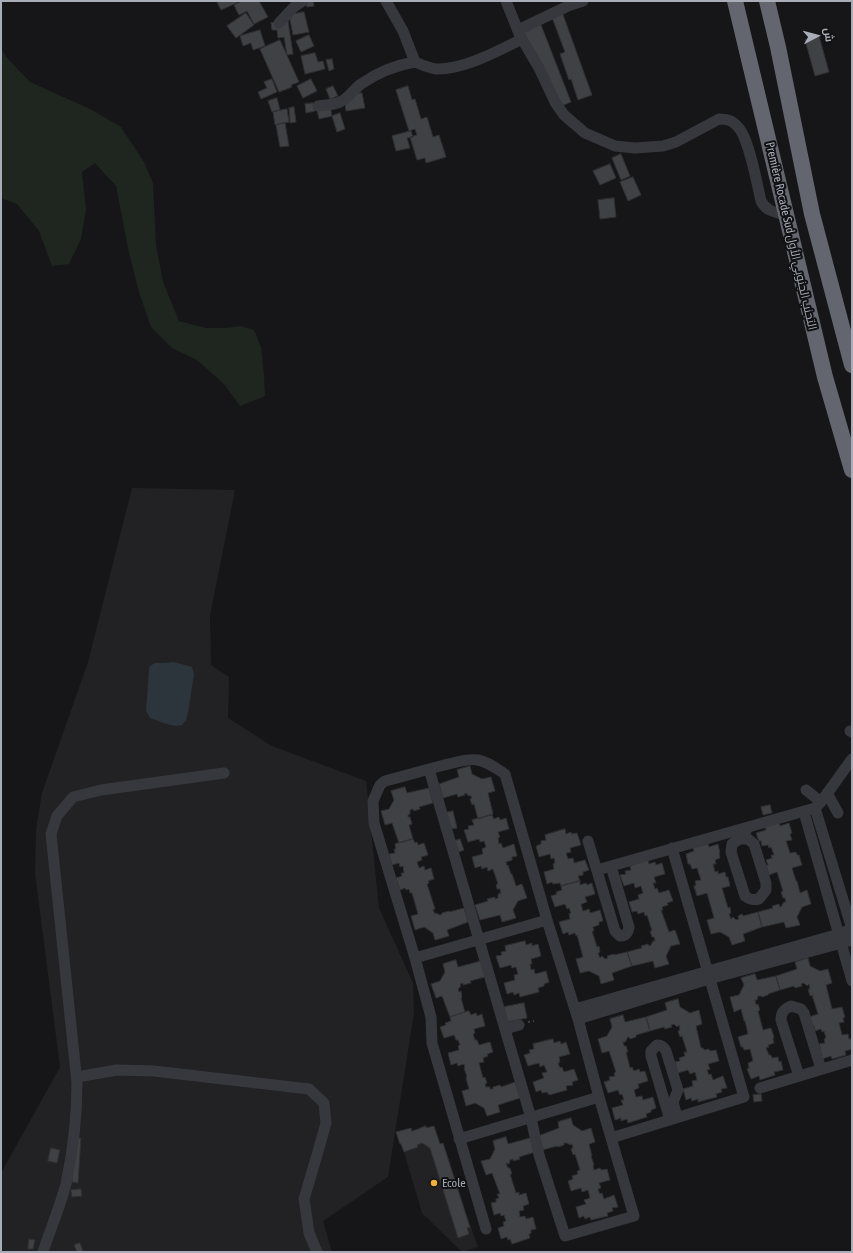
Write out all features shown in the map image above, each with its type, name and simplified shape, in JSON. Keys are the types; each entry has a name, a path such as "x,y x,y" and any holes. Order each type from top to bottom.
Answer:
{"highway":[{"path":"728,1 761,109"},
{"name":"Première Rocade Sud التجنب الجنوبي الأول","path":"736,1 825,377 852,470"},
{"name":"Première Rocade Sud التجنب الجنوبي الأول","path":"768,1 812,214 852,365"}],"street":[{"path":"279,23 294,8 304,1"},
{"path":"386,1 403,31 415,62"},
{"path":"506,1 520,35 539,68 555,102 564,115 585,132 615,146 635,148 663,146 676,142 719,119 727,119 740,128 746,141 761,201 765,208 786,215"},
{"path":"318,106 339,103 348,97 360,85 383,71 401,64 415,62 435,69 454,68 490,55 568,6 583,1"},
{"path":"597,870 804,812 821,801 852,759"},
{"path":"430,769 531,1118 539,1155 564,1236 634,1216 505,774 492,765 477,760 463,761 430,769 385,781 380,784 373,801 374,823 415,958 431,1017 432,1043 486,1229"},
{"path":"43,1252 65,1185 72,1149 77,1104 77,1077 51,834 57,816 74,797 101,790 224,773"},
{"path":"806,790 838,813"},
{"path":"576,1014 708,975 844,939 852,929 821,801"},
{"path":"804,812 844,939 852,981"},
{"path":"740,839 748,839 754,844 766,883 766,890 759,899 749,899 745,896 731,852 732,844 746,833 747,828"},
{"path":"588,841 615,932 620,936 624,936 629,927 610,866"},
{"path":"611,1138 744,1097 672,848"},
{"path":"415,958 547,920"},
{"path":"799,1076 781,1020 781,1015 784,1010 791,1006 801,1009 804,1013 821,1069"},
{"path":"505,1029 519,1025"},
{"path":"657,1045 664,1047 666,1051 678,1090 673,1102 673,1119 651,1056 651,1050 657,1045"},
{"path":"760,1088 852,1060"},
{"path":"77,1077 117,1070 154,1071 309,1089 324,1104 326,1123 318,1155 304,1199 309,1233 318,1252"},
{"path":"459,1139 599,1097"}],"shaded area":[{"path":"1,48 6,57 30,82 92,110 121,127 144,162 153,183 156,245 163,282 179,321 206,328 241,326 254,330 261,347 265,396 240,406 224,384 197,360 172,348 151,327 139,292 129,253 116,186 95,163 82,172 86,210 81,239 69,264 52,266 39,231 17,204 1,198"},
{"path":"132,488 235,490 210,615 211,665 229,677 228,718 272,746 366,781 379,908 413,983 414,1013 388,1177 323,1221 332,1252 1,1252 1,1173 60,1067 35,873 36,829 42,793 88,662"},
{"path":"174,662 192,667 194,674 186,720 182,725 176,726 150,718 146,711 150,666 155,663"},
{"name":"Ecole","path":"426,1126 426,1128 434,1126 440,1144 443,1143 478,1247 462,1252 422,1213 404,1152 396,1132 411,1128 412,1131"}],"building":[{"path":"241,1 221,10 217,2"},
{"path":"242,1 259,1 268,17 254,24 247,11 239,15 234,5"},
{"path":"306,1 313,1 314,6 307,7"},
{"path":"561,9 592,95 578,100 560,54 565,52 550,12"},
{"path":"304,12 309,32 293,35 289,15"},
{"path":"246,13 254,25 236,38 227,26"},
{"path":"538,17 571,102 554,109 521,24"},
{"path":"288,21 293,54 287,55 284,37 278,38 277,30 272,30 271,23"},
{"path":"260,30 265,46 253,50 251,43 243,46 240,36"},
{"path":"309,35 314,46 301,52 296,41"},
{"path":"819,36 829,72 815,76 805,40"},
{"path":"280,40 299,82 291,85 292,87 279,92 260,49"},
{"path":"315,53 318,62 323,61 325,69 305,74 301,56"},
{"path":"332,59 334,69 329,71 326,60"},
{"path":"272,79 277,92 261,99 258,92 267,88 264,82"},
{"path":"311,79 317,91 303,98 297,86"},
{"path":"333,86 338,96 330,99 326,89"},
{"path":"408,86 412,100 415,99 421,119 427,117 433,137 439,135 446,157 426,163 425,158 417,160 410,137 417,135 415,129 409,131 396,90"},
{"path":"362,93 365,108 346,111 344,96"},
{"path":"277,98 280,110 272,112 268,101"},
{"path":"313,103 315,111 306,113 305,104"},
{"path":"330,106 332,116 319,119 317,109"},
{"path":"294,107 296,122 290,123 289,108"},
{"path":"287,109 289,122 275,125 273,112"},
{"path":"340,113 345,129 337,132 332,116"},
{"path":"285,123 289,146 280,147 276,125"},
{"path":"411,131 413,137 407,138 410,148 396,151 392,136"},
{"path":"621,154 630,176 621,180 612,158"},
{"path":"610,164 616,178 600,185 593,171"},
{"path":"633,177 641,195 628,201 620,182"},
{"path":"614,198 616,217 600,219 598,200"},
{"path":"470,766 472,774 482,779 491,777 495,791 488,793 493,814 478,819 474,804 472,805 470,799 472,798 471,796 467,795 467,793 458,797 457,794 443,798 439,784 459,777 457,770"},
{"path":"405,787 407,793 429,788 433,803 419,807 420,809 414,811 413,809 410,810 408,817 410,817 412,824 409,825 413,839 399,843 392,823 385,825 381,811 389,809 394,800 391,791"},
{"path":"770,805 772,813 763,815 761,807"},
{"path":"453,811 457,828 450,829 445,813"},
{"path":"492,815 494,819 499,817 500,820 506,818 509,829 498,832 500,837 498,838 499,844 501,843 503,848 514,844 517,856 512,857 512,860 506,862 516,886 522,884 527,898 518,901 513,910 516,918 502,922 500,915 480,920 475,905 488,901 487,899 495,897 495,899 498,898 499,893 501,894 500,889 497,889 496,885 498,884 493,869 488,871 487,867 482,869 481,866 475,868 472,857 483,854 482,849 486,847 484,841 480,842 479,839 468,842 464,830 469,829 468,826 474,825 472,820"},
{"path":"779,822 780,826 789,823 792,833 790,834 792,840 786,841 790,853 796,852 797,855 799,855 802,865 792,868 800,893 807,890 811,904 802,907 797,917 800,925 786,928 784,922 762,927 758,912 773,908 772,906 779,904 780,907 784,902 786,902 781,892 783,891 777,872 769,875 766,865 768,865 766,860 772,858 771,855 774,855 771,847 769,848 768,845 762,846 756,833 766,830 765,827"},
{"path":"565,829 566,834 571,832 572,834 577,833 581,845 570,848 571,852 566,853 568,859 573,858 574,863 585,860 589,870 583,872 583,875 578,876 580,881 561,886 560,883 553,884 552,882 547,884 544,872 554,869 554,858 551,859 550,854 539,857 536,846 541,844 541,841 546,840 545,835"},
{"path":"413,839 418,845 424,843 428,855 421,857 422,860 417,862 419,868 424,866 425,870 431,868 434,879 428,881 429,883 427,884 435,909 433,910 435,914 440,915 442,913 464,908 468,922 447,930 449,936 435,940 433,933 424,927 415,930 411,916 418,914 412,893 410,893 409,889 406,890 405,888 400,890 396,878 402,876 401,873 404,873 403,866 400,867 399,863 392,865 389,854 395,853 395,844"},
{"path":"460,839 464,850 459,852 455,841"},
{"path":"708,844 709,847 718,844 720,858 715,860 716,864 713,864 715,872 718,871 718,874 725,872 726,877 728,877 730,886 722,888 728,908 730,907 731,913 729,914 731,919 733,917 736,920 739,919 738,916 742,914 743,916 758,912 762,927 743,934 745,941 732,945 729,937 720,932 711,934 707,920 714,918 707,893 697,896 694,886 696,885 695,881 701,880 697,868 692,869 690,864 688,864 686,854 694,851 693,848"},
{"path":"648,860 649,864 655,862 656,865 662,863 665,874 654,877 656,883 653,883 655,889 657,888 659,893 669,890 673,901 667,903 668,905 662,907 663,910 661,910 669,932 675,930 680,944 671,946 666,956 669,964 655,968 653,961 632,966 627,952 642,948 641,946 648,944 649,946 653,941 655,941 650,931 652,931 647,915 645,916 644,912 638,914 637,911 632,912 629,902 639,899 638,895 643,893 641,886 635,888 634,883 624,886 620,875 626,874 625,871 631,870 630,866"},
{"path":"580,881 580,885 592,883 595,894 585,897 587,902 581,904 583,911 589,909 590,913 600,910 603,921 599,922 599,925 593,927 594,931 592,931 597,947 599,946 600,952 598,953 600,958 602,956 605,959 608,958 607,956 627,952 632,966 612,973 614,980 601,984 599,976 589,971 580,973 576,959 583,957 577,935 576,936 575,933 569,935 568,932 563,934 559,922 570,919 569,914 571,913 565,904 555,907 551,896 562,890 561,886"},
{"path":"525,941 526,945 532,943 532,946 538,944 541,956 531,959 531,970 534,969 535,974 546,971 549,982 538,988 539,992 520,997 519,993 514,995 513,992 507,994 504,983 515,980 514,975 518,974 516,967 512,968 511,965 500,968 496,956 502,955 501,952 506,951 505,946"},
{"path":"808,958 810,966 820,971 828,969 832,983 826,985 832,1009 842,1007 845,1017 843,1018 844,1022 839,1023 842,1035 848,1034 849,1039 852,1041 852,1049 845,1051 846,1055 832,1059 831,1056 822,1059 819,1044 825,1043 824,1039 826,1038 824,1031 822,1032 821,1029 815,1031 809,1017 818,1014 812,995 810,996 808,989 810,989 809,984 807,986 804,983 801,984 802,986 795,988 794,986 780,990 776,976 797,969 795,962"},
{"path":"456,960 458,967 481,961 485,977 470,981 471,983 463,985 463,983 460,984 461,986 458,989 459,992 461,991 461,998 465,1012 450,1017 442,996 436,998 431,984 440,981 445,972 443,964"},
{"path":"755,974 757,980 776,976 780,990 762,997 758,996 757,1000 755,1000 756,1005 758,1004 760,1010 758,1011 763,1030 771,1028 774,1037 774,1043 768,1045 769,1047 766,1048 772,1058 778,1057 779,1062 781,1061 783,1070 774,1072 775,1075 760,1080 759,1076 751,1079 747,1069 749,1068 748,1063 753,1061 750,1049 744,1050 743,1047 741,1047 738,1037 748,1034 745,1021 741,1009 734,1012 730,997 739,995 744,985 741,978"},
{"path":"678,999 680,1007 690,1013 699,1010 702,1024 696,1026 701,1048 704,1050 709,1049 710,1051 716,1050 719,1061 708,1064 710,1069 707,1070 709,1075 711,1074 713,1080 723,1076 727,1088 721,1089 722,1092 716,1094 717,1097 698,1102 698,1099 692,1101 691,1098 686,1100 683,1089 693,1086 692,1081 697,1080 695,1072 690,1074 688,1070 678,1073 675,1062 680,1061 679,1058 685,1056 684,1052 687,1052 682,1036 680,1037 678,1031 680,1030 679,1025 677,1027 674,1024 671,1025 672,1027 665,1029 664,1027 650,1031 646,1017 667,1010 665,1003"},
{"path":"524,1003 527,1018 507,1022 504,1007"},
{"path":"469,1011 471,1015 476,1013 477,1016 482,1014 485,1026 474,1029 475,1033 473,1034 479,1045 490,1042 493,1052 487,1054 488,1056 483,1058 484,1062 479,1063 483,1078 485,1077 487,1083 485,1084 486,1087 493,1089 493,1087 500,1085 501,1087 515,1082 520,1098 498,1105 500,1112 487,1116 484,1108 475,1103 466,1106 462,1091 469,1089 464,1064 458,1066 457,1063 451,1065 448,1053 459,1050 458,1046 460,1045 454,1035 444,1038 440,1027 451,1021 450,1017"},
{"path":"623,1015 625,1022 646,1017 650,1031 636,1035 636,1037 630,1039 629,1037 625,1042 623,1042 628,1052 626,1052 630,1068 632,1067 634,1071 639,1069 640,1072 645,1071 648,1081 638,1084 639,1088 634,1090 636,1097 642,1096 643,1100 653,1097 656,1108 646,1114 647,1117 628,1123 627,1119 621,1121 621,1118 615,1120 612,1108 623,1105 621,1100 624,1100 622,1094 620,1095 618,1090 608,1093 604,1082 610,1080 609,1077 615,1076 614,1073 616,1072 609,1051 602,1053 598,1039 607,1036 612,1027 610,1019"},
{"path":"553,1039 554,1043 560,1041 561,1044 566,1042 570,1054 559,1057 560,1062 558,1063 564,1072 574,1069 578,1080 572,1082 573,1085 566,1086 567,1090 549,1095 547,1092 542,1093 541,1090 536,1092 533,1082 544,1078 542,1073 547,1072 544,1065 540,1067 539,1063 528,1066 524,1055 530,1053 529,1050 534,1049 533,1044"},
{"path":"761,1094 762,1101 754,1102 753,1095"},
{"path":"571,1118 573,1125 582,1131 591,1128 595,1142 589,1144 594,1170 600,1168 601,1170 607,1169 610,1180 599,1183 601,1188 598,1189 600,1194 602,1193 604,1199 614,1195 618,1207 612,1208 613,1211 607,1213 608,1216 591,1220 590,1217 585,1219 584,1216 579,1218 576,1207 586,1204 584,1200 590,1198 588,1190 582,1192 581,1188 571,1191 568,1181 573,1179 572,1176 578,1174 577,1171 580,1170 575,1154 573,1155 571,1149 573,1148 572,1144 570,1145 564,1143 564,1145 558,1147 542,1150 538,1136 559,1128 558,1122"},
{"path":"426,1126 426,1128 434,1126 440,1144 443,1143 470,1227 467,1228 469,1234 458,1238 430,1148 422,1143 417,1145 418,1147 404,1152 396,1132 411,1128 412,1131"},
{"path":"506,1137 508,1144 530,1138 535,1152 519,1157 520,1159 513,1161 513,1159 510,1160 509,1164 506,1163 512,1174 510,1174 516,1193 519,1192 519,1195 526,1193 529,1204 523,1206 524,1210 519,1211 520,1217 525,1216 526,1219 533,1217 536,1229 531,1230 531,1233 529,1234 530,1238 512,1244 510,1239 508,1240 507,1237 501,1239 498,1228 504,1226 503,1222 506,1221 504,1215 501,1216 500,1213 494,1215 491,1203 496,1202 496,1199 499,1198 497,1194 500,1194 492,1173 486,1175 481,1161 490,1159 495,1149 493,1141"},
{"path":"75,1138 81,1138 78,1183 72,1182"},
{"path":"51,1148 60,1150 57,1163 48,1161"},
{"path":"81,1189 82,1196 72,1197 71,1190"},
{"path":"29,1239 35,1240 33,1249 28,1249"},
{"path":"80,1243 83,1251 77,1252 74,1245"}],"place":[{"name":"Ecole","path":"434,1183"}]}
